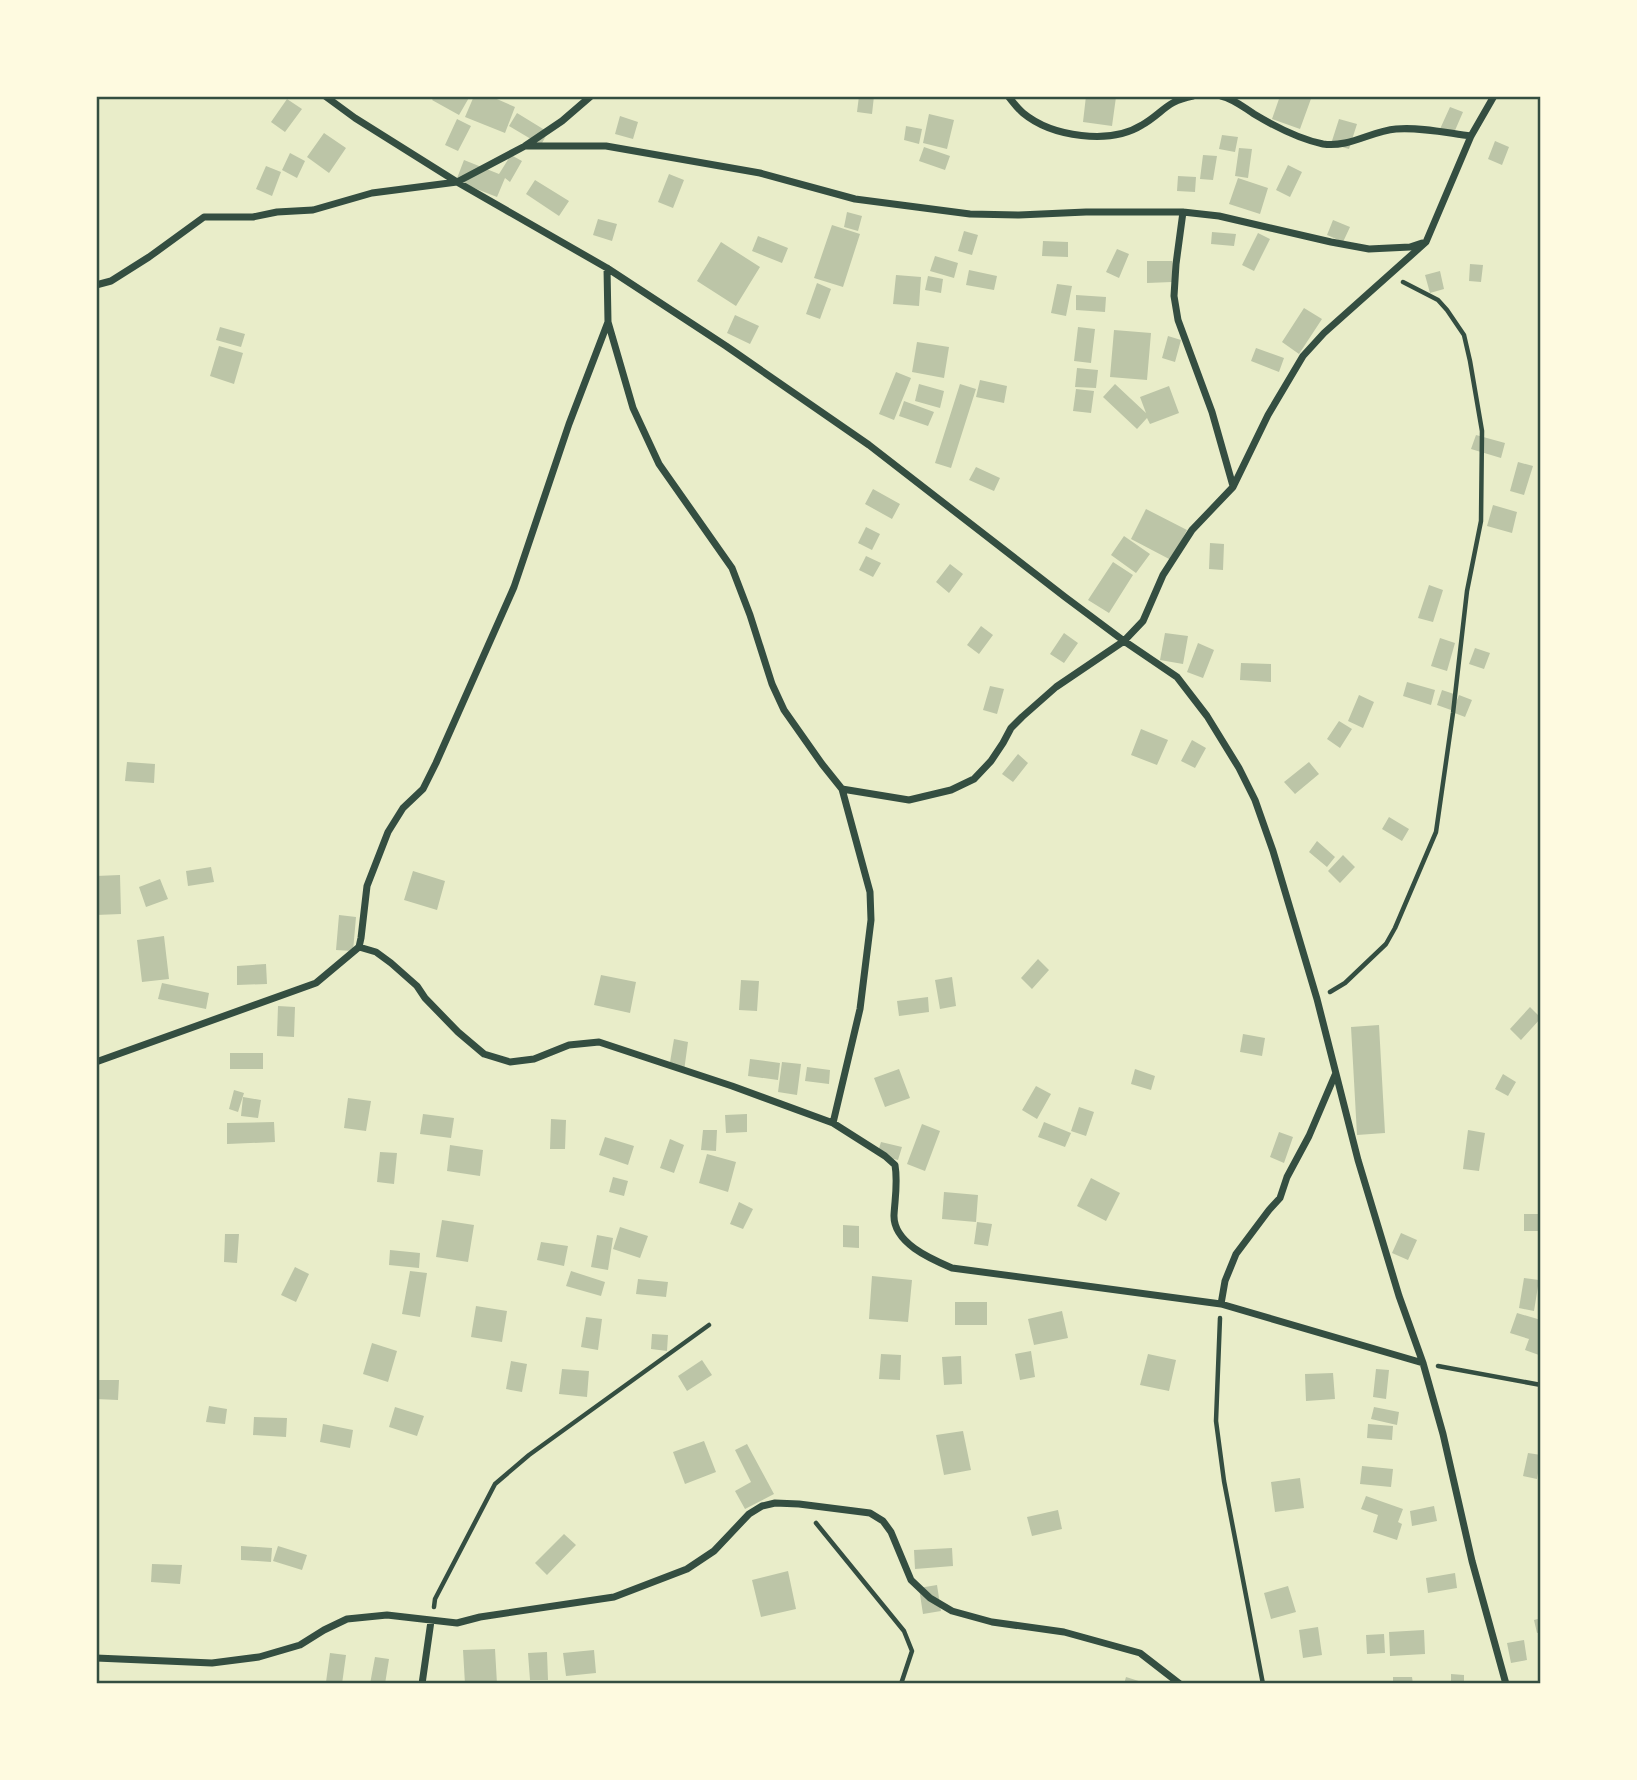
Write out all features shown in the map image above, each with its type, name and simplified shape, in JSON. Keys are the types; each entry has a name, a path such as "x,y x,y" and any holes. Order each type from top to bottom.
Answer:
{"street":[{"path":"325,96 457,183 607,268 869,445 1125,641 1177,677 1207,716 1255,800 1273,851 1317,999 1358,1160 1443,1434 1472,1561 1506,1684"},
{"path":"96,285 111,281 204,217 253,217 277,212 313,210 372,193 457,183 525,146 562,121 591,96"},
{"path":"1008,96 1023,113 1046,126 1064,132 1100,137 1122,135 1142,126 1179,99 1193,96"},
{"path":"1221,96 1291,133 1323,144 1342,144 1394,129 1471,135"},
{"path":"842,789 909,800 951,790 974,779 991,761 1011,728 1022,716 1056,687 1125,641 1143,621 1163,575 1192,530 1233,487 1268,415 1303,356 1324,333 1426,242 1471,135 1494,96"},
{"path":"525,146 606,146 760,173 855,199 970,214 1183,212 1219,216 1331,243 1369,249 1410,247 1426,242"},
{"path":"1183,212 1174,296 1178,320 1212,412 1233,487"},
{"path":"607,268 608,322 633,408 659,464 732,568 772,684 784,710 842,789 870,892 871,920 860,1009 832,1123"},
{"path":"96,1062 316,983 359,947 367,886 388,832 403,808 424,789 514,587 569,424 608,322"},
{"path":"359,947 376,952 391,963 417,986 458,1032 484,1054 510,1062 534,1059 569,1045 599,1042 732,1086 832,1123 895,1165 898,1179 894,1219 898,1234 927,1258 952,1268 1221,1304 1423,1363"},
{"path":"1221,1304 1225,1280 1236,1254 1280,1198 1287,1177 1309,1136 1335,1074"},
{"path":"96,1658 212,1663 259,1657 300,1645 346,1619 387,1615 457,1623 480,1617 614,1597 687,1569 714,1551 750,1514 762,1506 775,1503 870,1513 883,1521 891,1532 911,1580 930,1598 952,1611 992,1622 1064,1632 1140,1653 1180,1684"},
{"path":"422,1684 431,1621"}],"path":[{"path":"1317,999 1345,983 1385,944 1395,928 1436,832 1454,713 1467,591 1481,521 1482,431 1464,335 1438,300 1389,275"},
{"path":"431,1621 435,1599 495,1484 529,1455 709,1325"},
{"path":"1218,1334 1216,1421 1224,1481 1264,1684"},
{"path":"1423,1363 1541,1385"},
{"path":"799,1504 904,1631 912,1651 901,1684"}],"building":[{"path":"435,96 470,96 459,115 432,100"},
{"path":"474,96 490,96 515,107 505,133 465,117"},
{"path":"859,96 874,96 872,114 857,112"},
{"path":"1086,96 1116,97 1112,126 1083,122"},
{"path":"1280,96 1312,96 1300,129 1272,119"},
{"path":"287,99 302,109 285,132 271,122"},
{"path":"1450,107 1463,112 1453,135 1440,129"},
{"path":"517,113 548,132 541,145 509,126"},
{"path":"929,114 954,120 947,149 923,143"},
{"path":"620,116 638,122 633,139 615,134"},
{"path":"457,119 471,126 458,151 445,145"},
{"path":"1339,119 1357,124 1349,149 1331,144"},
{"path":"906,126 922,129 919,144 904,140"},
{"path":"324,133 346,148 329,173 307,157"},
{"path":"1222,135 1238,137 1235,152 1219,149"},
{"path":"1495,141 1509,147 1502,165 1488,159"},
{"path":"924,147 950,156 945,170 919,161"},
{"path":"1239,148 1252,149 1248,178 1235,176"},
{"path":"290,153 305,161 297,178 282,170"},
{"path":"511,155 522,161 510,182 505,178 497,197 456,181 464,160 499,174"},
{"path":"1203,155 1217,156 1213,180 1200,179"},
{"path":"1288,165 1302,172 1290,197 1276,190"},
{"path":"266,166 281,172 272,196 256,189"},
{"path":"669,174 684,180 673,208 658,202"},
{"path":"1178,176 1196,177 1195,192 1177,191"},
{"path":"1238,178 1268,188 1260,214 1229,204"},
{"path":"535,180 569,201 559,216 526,194"},
{"path":"847,212 862,216 858,231 844,227"},
{"path":"598,219 617,224 612,241 593,235"},
{"path":"1333,220 1350,227 1343,242 1327,235"},
{"path":"832,225 860,234 843,287 814,278"},
{"path":"964,231 978,235 972,255 958,251"},
{"path":"1212,232 1236,234 1234,246 1211,244"},
{"path":"1258,233 1270,239 1254,271 1242,265"},
{"path":"758,236 788,248 782,263 752,251"},
{"path":"1043,241 1068,242 1068,257 1042,256"},
{"path":"721,242 760,267 736,306 697,281"},
{"path":"1117,249 1129,254 1119,278 1106,272"},
{"path":"935,256 958,263 954,278 930,271"},
{"path":"1147,261 1172,261 1172,282 1147,283"},
{"path":"1470,264 1483,265 1481,282 1469,281"},
{"path":"969,270 997,276 994,290 966,285"},
{"path":"1440,271 1444,289 1430,293 1425,275"},
{"path":"896,275 921,277 919,306 893,304"},
{"path":"928,276 943,279 941,293 925,290"},
{"path":"817,283 831,289 820,319 806,314"},
{"path":"1057,284 1072,286 1066,316 1051,313"},
{"path":"1076,295 1106,297 1105,312 1076,310"},
{"path":"1304,308 1322,319 1299,354 1282,342"},
{"path":"735,315 759,326 750,344 727,333"},
{"path":"220,327 245,334 241,347 216,340"},
{"path":"1078,327 1095,329 1091,363 1074,361"},
{"path":"1114,330 1151,333 1147,380 1110,377"},
{"path":"1168,336 1181,340 1175,362 1162,358"},
{"path":"917,342 949,347 944,378 912,372"},
{"path":"219,346 243,353 234,384 210,376"},
{"path":"1256,348 1284,358 1279,372 1251,361"},
{"path":"1077,368 1098,370 1096,388 1075,387"},
{"path":"896,372 911,378 894,420 879,414"},
{"path":"980,380 1007,386 1004,403 976,397"},
{"path":"919,384 944,391 940,408 915,401"},
{"path":"960,384 976,389 951,468 935,463"},
{"path":"1115,384 1146,413 1140,397 1169,386 1179,413 1150,424 1147,418 1137,429 1103,397"},
{"path":"1076,389 1094,391 1091,413 1073,411"},
{"path":"904,401 934,412 928,426 899,416"},
{"path":"1476,435 1505,443 1501,458 1471,449"},
{"path":"1518,462 1533,466 1524,495 1510,491"},
{"path":"976,467 1000,478 994,491 969,480"},
{"path":"873,489 900,504 892,519 865,504"},
{"path":"1493,505 1517,512 1512,533 1487,526"},
{"path":"1146,509 1187,530 1171,560 1131,539"},
{"path":"866,527 880,534 872,550 858,543"},
{"path":"1124,536 1150,554 1136,573 1111,555"},
{"path":"1210,543 1224,544 1223,570 1209,569"},
{"path":"866,556 881,563 873,577 859,570"},
{"path":"1113,562 1133,575 1109,613 1088,600"},
{"path":"950,564 963,574 949,593 936,582"},
{"path":"1429,585 1443,590 1433,622 1418,618"},
{"path":"981,626 993,635 979,654 967,645"},
{"path":"1064,633 1078,643 1064,663 1050,654"},
{"path":"1165,633 1188,636 1183,664 1160,660"},
{"path":"1440,638 1455,643 1447,671 1431,666"},
{"path":"1198,643 1214,650 1203,678 1187,672"},
{"path":"1475,648 1490,653 1484,669 1469,664"},
{"path":"1241,663 1271,664 1271,682 1240,680"},
{"path":"1407,682 1435,690 1431,705 1403,696"},
{"path":"990,686 1004,689 997,714 983,710"},
{"path":"1442,690 1457,695 1451,710 1437,705"},
{"path":"1359,695 1374,702 1363,728 1348,721"},
{"path":"1459,695 1472,700 1465,717 1452,712"},
{"path":"1339,721 1352,729 1340,748 1327,739"},
{"path":"1141,729 1168,740 1157,765 1131,755"},
{"path":"1192,740 1206,748 1195,768 1181,761"},
{"path":"1018,754 1028,763 1013,782 1002,774"},
{"path":"127,762 155,764 154,783 125,781"},
{"path":"1309,762 1319,774 1295,794 1284,782"},
{"path":"1389,817 1409,829 1402,841 1382,829"},
{"path":"1317,841 1335,857 1327,867 1309,852"},
{"path":"1343,855 1355,867 1340,883 1328,871"},
{"path":"211,867 214,882 188,886 186,871"},
{"path":"413,871 445,881 437,910 404,900"},
{"path":"120,875 121,914 96,915 96,876"},
{"path":"160,879 168,899 146,907 139,887"},
{"path":"339,915 356,917 353,951 336,950"},
{"path":"164,936 169,979 142,982 137,940"},
{"path":"1038,959 1049,970 1032,989 1021,978"},
{"path":"266,964 267,984 237,985 237,966"},
{"path":"601,975 636,982 630,1013 594,1005"},
{"path":"952,977 956,1006 940,1009 935,980"},
{"path":"741,980 759,981 757,1011 739,1010"},
{"path":"162,983 209,993 206,1009 158,999"},
{"path":"928,997 929,1012 899,1016 897,1001"},
{"path":"278,1006 295,1007 294,1037 277,1036"},
{"path":"1530,1007 1541,1018 1521,1040 1510,1029"},
{"path":"1379,1025 1385,1133 1357,1135 1351,1027"},
{"path":"1243,1034 1265,1038 1262,1056 1240,1052"},
{"path":"674,1039 688,1042 684,1071 669,1068"},
{"path":"230,1053 263,1053 263,1069 230,1069"},
{"path":"750,1059 780,1063 778,1080 748,1076"},
{"path":"782,1062 801,1064 797,1095 778,1092"},
{"path":"807,1067 830,1070 829,1084 805,1081"},
{"path":"899,1069 910,1098 885,1107 874,1078"},
{"path":"1135,1069 1155,1076 1151,1090 1131,1084"},
{"path":"1503,1074 1516,1082 1508,1096 1495,1089"},
{"path":"1036,1086 1051,1094 1037,1119 1022,1110"},
{"path":"234,1090 244,1093 238,1112 229,1109"},
{"path":"243,1097 261,1100 258,1118 241,1116"},
{"path":"348,1098 371,1101 366,1131 344,1128"},
{"path":"1079,1107 1094,1112 1086,1136 1071,1131"},
{"path":"423,1114 454,1118 451,1138 420,1134"},
{"path":"747,1114 747,1132 726,1133 725,1115"},
{"path":"551,1119 566,1120 565,1149 550,1149"},
{"path":"274,1122 275,1142 227,1144 227,1123"},
{"path":"1044,1122 1071,1133 1065,1147 1038,1137"},
{"path":"922,1124 940,1131 925,1171 907,1164"},
{"path":"703,1130 717,1130 716,1151 701,1150"},
{"path":"1468,1130 1485,1133 1479,1171 1463,1169"},
{"path":"1279,1132 1293,1137 1284,1163 1270,1157"},
{"path":"605,1137 634,1146 628,1165 599,1155"},
{"path":"670,1139 684,1145 674,1173 660,1168"},
{"path":"881,1142 902,1147 898,1160 877,1155"},
{"path":"450,1145 483,1150 480,1176 447,1171"},
{"path":"380,1152 397,1153 394,1184 377,1182"},
{"path":"707,1154 736,1162 728,1192 699,1183"},
{"path":"613,1177 628,1181 624,1196 609,1192"},
{"path":"1091,1178 1120,1193 1106,1221 1077,1206"},
{"path":"944,1192 978,1195 976,1222 942,1219"},
{"path":"739,1202 753,1209 743,1229 730,1224"},
{"path":"1524,1214 1541,1214 1541,1231 1524,1231"},
{"path":"442,1220 474,1225 468,1262 436,1257"},
{"path":"977,1222 992,1224 988,1246 974,1244"},
{"path":"843,1225 859,1226 859,1248 843,1247"},
{"path":"620,1227 648,1236 640,1258 613,1249"},
{"path":"1401,1233 1417,1240 1408,1260 1392,1253"},
{"path":"225,1234 239,1234 237,1263 224,1262"},
{"path":"597,1235 613,1238 608,1270 591,1267"},
{"path":"541,1242 568,1246 564,1266 537,1260"},
{"path":"390,1250 420,1253 419,1268 389,1265"},
{"path":"295,1267 309,1274 296,1302 281,1295"},
{"path":"410,1271 427,1273 420,1317 402,1314"},
{"path":"571,1271 605,1282 601,1296 566,1286"},
{"path":"872,1276 912,1280 908,1322 869,1319"},
{"path":"1524,1278 1539,1280 1534,1311 1519,1308"},
{"path":"638,1279 668,1282 666,1297 636,1294"},
{"path":"955,1302 987,1302 987,1325 955,1325"},
{"path":"476,1306 507,1311 502,1342 471,1337"},
{"path":"1062,1311 1068,1338 1034,1345 1028,1319"},
{"path":"1517,1313 1541,1320 1539,1355 1525,1350 1529,1339 1510,1333"},
{"path":"586,1317 602,1319 598,1350 581,1347"},
{"path":"652,1334 668,1335 667,1351 651,1349"},
{"path":"372,1343 397,1351 388,1382 363,1374"},
{"path":"1031,1351 1035,1377 1020,1380 1015,1354"},
{"path":"881,1354 901,1355 900,1380 879,1379"},
{"path":"1148,1354 1176,1360 1169,1391 1140,1385"},
{"path":"961,1356 962,1384 944,1385 942,1357"},
{"path":"702,1360 712,1375 687,1391 678,1376"},
{"path":"511,1361 527,1364 522,1392 506,1389"},
{"path":"562,1369 589,1371 587,1397 559,1394"},
{"path":"1376,1369 1389,1370 1386,1399 1373,1397"},
{"path":"1333,1373 1335,1399 1306,1401 1305,1374"},
{"path":"96,1380 119,1380 118,1400 96,1399"},
{"path":"209,1406 227,1409 225,1424 206,1422"},
{"path":"395,1407 424,1416 417,1436 389,1427"},
{"path":"1374,1407 1399,1412 1397,1425 1371,1419"},
{"path":"254,1417 287,1418 286,1437 253,1435"},
{"path":"323,1424 353,1430 350,1448 320,1442"},
{"path":"1368,1424 1393,1426 1392,1440 1367,1438"},
{"path":"963,1431 971,1470 944,1475 936,1435"},
{"path":"704,1441 716,1472 685,1484 673,1452"},
{"path":"747,1444 774,1494 745,1509 735,1491 751,1482 735,1450"},
{"path":"1528,1453 1541,1455 1537,1479 1523,1476"},
{"path":"1362,1466 1393,1469 1391,1487 1360,1484"},
{"path":"1300,1478 1304,1508 1275,1512 1271,1482"},
{"path":"1366,1496 1403,1509 1398,1522 1402,1524 1397,1540 1373,1532 1378,1515 1361,1509"},
{"path":"1434,1506 1437,1521 1412,1526 1410,1511"},
{"path":"1058,1510 1062,1529 1032,1536 1027,1517"},
{"path":"564,1534 576,1545 547,1575 535,1563"},
{"path":"241,1546 272,1548 271,1562 241,1560"},
{"path":"278,1546 307,1555 302,1570 273,1561"},
{"path":"952,1548 953,1566 915,1569 914,1550"},
{"path":"152,1564 182,1565 180,1584 151,1582"},
{"path":"788,1571 796,1609 761,1617 752,1580"},
{"path":"1455,1573 1457,1588 1428,1593 1426,1578"},
{"path":"937,1585 941,1611 923,1614 919,1588"},
{"path":"1288,1586 1296,1612 1271,1619 1264,1593"},
{"path":"1541,1618 1541,1632 1537,1633 1534,1620"},
{"path":"1318,1627 1322,1655 1303,1658 1299,1630"},
{"path":"1424,1630 1425,1654 1390,1656 1389,1632"},
{"path":"1384,1634 1385,1653 1367,1654 1366,1635"},
{"path":"1524,1640 1527,1660 1511,1663 1507,1643"},
{"path":"495,1649 497,1684 465,1684 463,1650"},
{"path":"594,1650 596,1673 566,1676 563,1653"},
{"path":"547,1652 548,1680 530,1680 528,1653"},
{"path":"330,1653 346,1655 342,1684 326,1682"},
{"path":"375,1657 389,1659 385,1684 370,1684"},
{"path":"1451,1674 1464,1675 1464,1684 1451,1684"},
{"path":"1126,1677 1145,1683 1145,1684 1124,1684"},
{"path":"1393,1677 1412,1677 1413,1684 1393,1684"}]}
